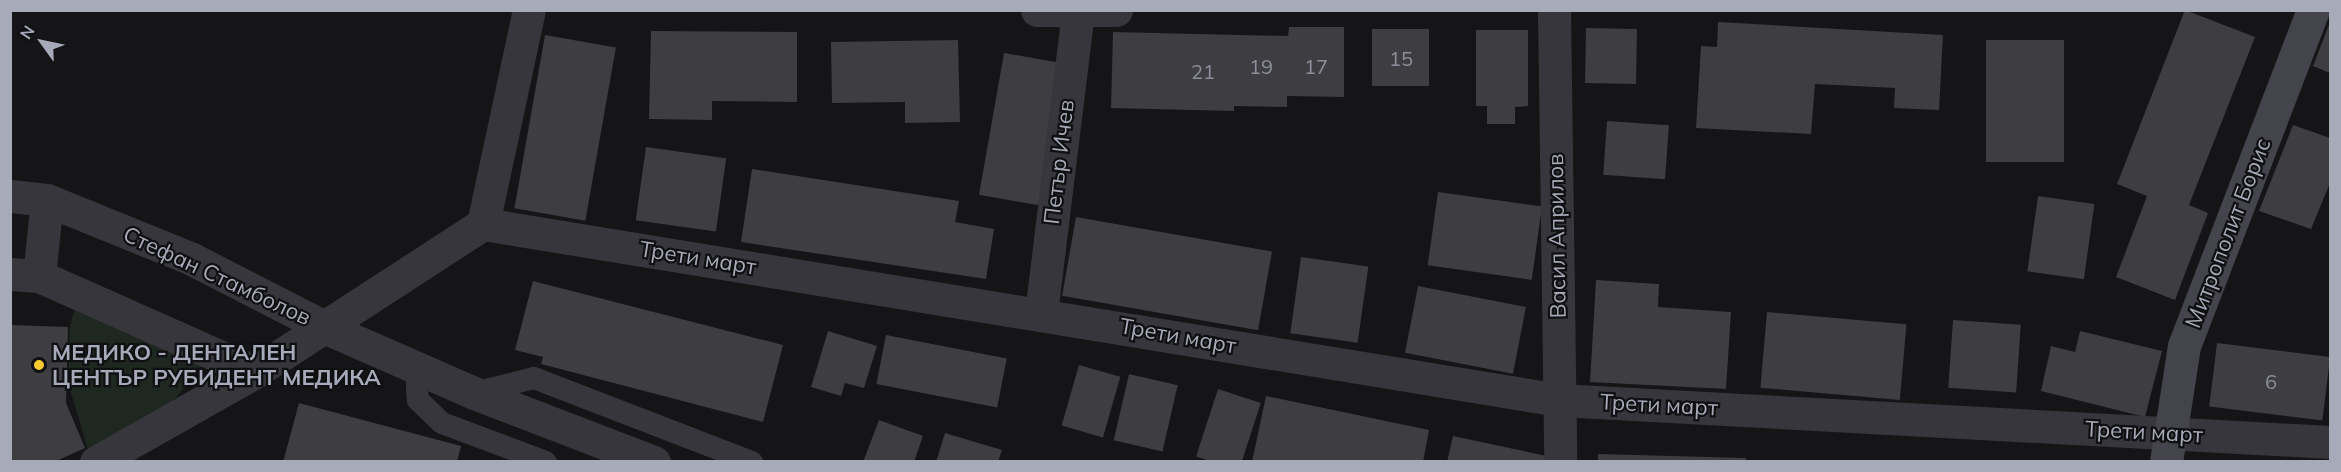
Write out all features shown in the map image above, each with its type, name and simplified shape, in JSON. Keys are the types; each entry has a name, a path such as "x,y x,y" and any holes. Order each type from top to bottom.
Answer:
{"street":[{"path":"96,462 255,372 483,224 529,10"},
{"path":"1037,10 1116,10"},
{"name":"Васил Априлов","path":"1554,10 1560,462"},
{"name":"Митрополит Борис","path":"2167,447 2184,346 2313,10"},
{"name":"Петър Ичев","path":"1041,313 1078,11"},
{"name":"Стефан Стамболов","path":"10,196 47,200 192,259 326,328 474,393 654,462"},
{"path":"47,200 25,275 255,372"},
{"name":"Трети март","path":"483,224 1041,313 1559,400 2167,447 2331,442"}],"lane":[{"path":"416,367 418,400 442,423 546,462"},
{"path":"474,393 534,378 752,462"}],"shaded area":[{"path":"75,309 203,364 167,409 89,453 68,383 70,325"}],"building":[{"path":"2185,10 2255,37 2189,205 2208,213 2175,300 2116,277 2147,196 2117,184"},
{"path":"1718,22 1943,35 1939,110 1894,108 1895,88 1815,84 1811,134 1696,128 1701,46 1717,47"},
{"path":"2330,22 2330,73 2313,66"},
{"path":"1289,27 1344,27 1344,97 1287,96 1287,107 1234,106 1234,111 1111,108 1113,32 1288,36"},
{"path":"1586,28 1637,29 1636,84 1585,83"},
{"path":"1372,29 1429,29 1429,86 1372,86"},
{"path":"1476,30 1528,30 1528,106 1515,107 1515,124 1487,124 1487,106 1476,106"},
{"path":"651,31 797,32 797,102 712,101 712,120 649,119"},
{"path":"545,35 616,48 585,221 514,208"},
{"path":"958,40 960,122 905,123 905,102 832,103 831,42"},
{"path":"1986,40 2064,40 2064,162 1986,162"},
{"path":"1004,53 1065,64 1040,206 979,195"},
{"path":"1607,121 1669,125 1665,179 1603,175"},
{"path":"2293,125 2330,138 2330,183 2311,229 2259,211"},
{"path":"646,147 726,158 716,232 636,220"},
{"path":"752,169 959,201 955,222 994,229 986,279 741,242"},
{"path":"1438,192 1542,207 1532,280 1428,265"},
{"path":"2038,196 2094,204 2084,279 2027,271"},
{"path":"1076,217 1272,252 1258,330 1062,296"},
{"path":"1301,257 1368,266 1358,343 1290,333"},
{"path":"1596,280 1659,284 1658,307 1731,312 1726,389 1590,382"},
{"path":"533,281 783,345 763,422 541,364 543,357 515,350"},
{"path":"1418,286 1526,307 1513,374 1405,353"},
{"path":"1767,312 1906,324 1900,400 1760,388"},
{"path":"1953,320 2021,325 2016,393 1948,388"},
{"name":"МЕДИКО - ДЕНТАЛЕН ЦЕНТЪР РУБИДЕНТ МЕДИКА","path":"10,325 68,327 66,403 85,448 54,462 10,462"},
{"path":"828,331 877,346 864,388 845,383 841,396 811,387"},
{"path":"2080,331 2162,351 2145,417 2041,391 2051,346 2075,352"},
{"path":"886,335 1007,358 997,408 876,384"},
{"path":"2217,343 2330,357 2322,420 2209,407"},
{"path":"1079,365 1120,377 1103,437 1062,426"},
{"path":"1129,374 1178,385 1162,452 1114,440"},
{"path":"1218,389 1261,403 1242,462 1213,462 1196,457"},
{"path":"1266,396 1429,430 1423,462 1252,462"},
{"path":"299,403 461,446 457,462 283,462"},
{"path":"879,420 923,436 914,462 863,462"},
{"path":"945,433 1002,450 998,462 936,462"},
{"path":"1453,436 1556,458 1555,462 1447,462"},
{"path":"1598,454 1746,458 1746,462 1598,462"}],"place":[{"name":"МЕДИКО - ДЕНТАЛЕН ЦЕНТЪР РУБИДЕНТ МЕДИКА","path":"39,365"}]}
